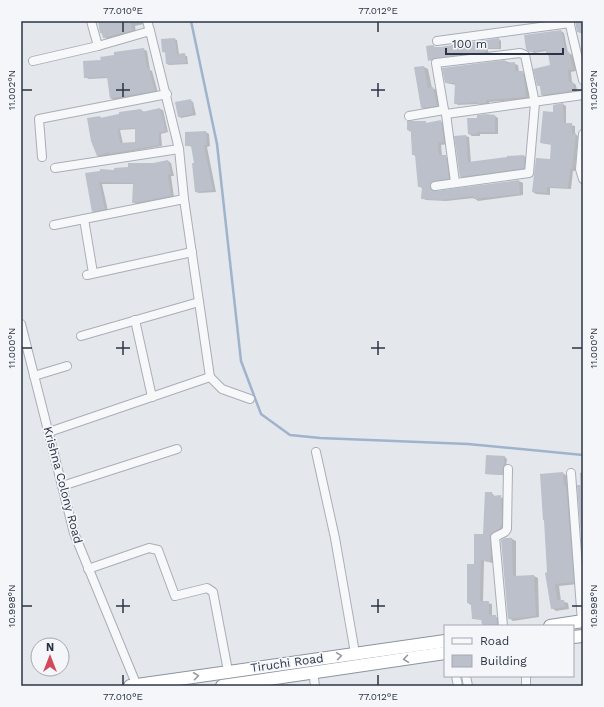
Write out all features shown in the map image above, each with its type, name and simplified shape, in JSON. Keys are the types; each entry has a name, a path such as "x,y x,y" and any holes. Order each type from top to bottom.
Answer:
{"highway":[{"path":"558,625 582,622"},
{"name":"Tiruchi Road","path":"134,686 173,683 228,671 444,641"},
{"path":"222,686 264,683 313,671 444,653"}],"street":[{"path":"91,21 98,46"},
{"path":"148,21 167,94 179,149 184,199 210,377 222,389 250,399"},
{"path":"437,41 570,22 583,80"},
{"path":"33,61 98,46 150,31"},
{"path":"435,186 529,172 535,103 525,55 520,52 436,63 455,182"},
{"path":"42,157 40,118 167,94"},
{"path":"409,116 535,103 583,95"},
{"path":"583,134 580,169 583,179"},
{"path":"55,168 179,149"},
{"path":"54,225 184,199"},
{"path":"84,219 90,274 192,252"},
{"path":"81,336 199,302"},
{"path":"136,320 152,397"},
{"name":"Krishna Colony Road","path":"21,324 74,533 134,686"},
{"path":"34,376 67,366"},
{"path":"48,432 210,377"},
{"path":"62,486 177,449"},
{"path":"316,452 335,538 355,653"},
{"path":"503,625 495,537 505,532 506,528 508,469"},
{"path":"571,473 582,622"},
{"path":"88,569 153,548 158,550 176,596 210,589 213,592 221,627 228,671"},
{"path":"313,671 315,686"}],"building":[{"path":"98,21 130,21 133,30 103,38 102,33 100,33"},
{"path":"575,21 581,21 581,32 577,32"},
{"path":"561,30 566,52 569,52 573,69 568,70 569,82 573,82 574,90 541,95 540,86 537,86 533,69 550,65 548,53 546,54 546,49 529,52 526,49 524,35"},
{"path":"175,38 177,54 185,53 186,63 166,64 165,52 162,52 161,39"},
{"path":"499,38 499,48 486,48 486,52 435,58 428,61 426,46 433,45 435,47 441,47"},
{"path":"144,48 147,68 149,68 155,91 110,98 107,77 84,78 83,61 101,60 100,57 114,55 114,52"},
{"path":"505,60 505,63 515,62 515,71 523,71 526,97 486,100 486,103 477,104 477,102 454,104 455,83 445,83 442,68"},
{"path":"424,66 428,88 433,87 437,106 421,108 414,67"},
{"path":"191,99 193,114 178,117 175,102"},
{"path":"563,103 564,123 572,123 572,134 576,133 572,169 570,169 568,188 547,187 547,193 532,192 536,158 550,159 551,144 540,143 543,111 553,112 553,105"},
{"path":"160,108 166,131 159,133 159,145 109,154 109,152 97,156 91,141 87,118 100,116 100,118 119,114 119,112 141,109 142,112","holes":["135,128 135,142 120,143 118,129"]},
{"path":"477,115 495,115 495,132 477,132 477,134 468,134 467,118 477,118"},
{"path":"441,120 444,142 438,143 439,155 446,155 449,179 432,181 430,186 431,190 436,191 519,180 520,194 473,199 473,196 442,200 421,199 422,187 418,187 415,155 412,155 411,131 407,130 407,121 426,121 426,123"},
{"path":"206,131 207,145 204,145 213,190 195,192 192,163 194,163 191,146 185,146 185,132"},
{"path":"466,135 468,162 524,155 524,168 460,177 454,136"},
{"path":"168,160 171,174 168,175 171,196 132,203 133,183 99,182 105,209 92,212 85,173 100,171 100,169 114,170 114,168 128,167 128,163 153,163"},
{"path":"486,455 505,456 502,475 485,474"},
{"path":"563,472 564,486 566,486 574,582 555,584 557,600 564,600 565,607 551,609 545,573 547,572 540,474"},
{"path":"577,485 583,485 583,561"},
{"path":"485,492 492,492 492,496 501,495 502,524 499,529 490,535 491,556 489,562 481,560 480,601 489,601 489,615 496,615 497,624 482,625 481,619 472,619 471,603 467,603 467,564 474,564 474,534 483,534"},
{"path":"505,538 512,538 513,576 534,575 536,616 508,619 501,540"}],"waterway":[{"path":"191,21 217,144 241,361 261,414 290,435 320,438 468,444 583,455"}]}
